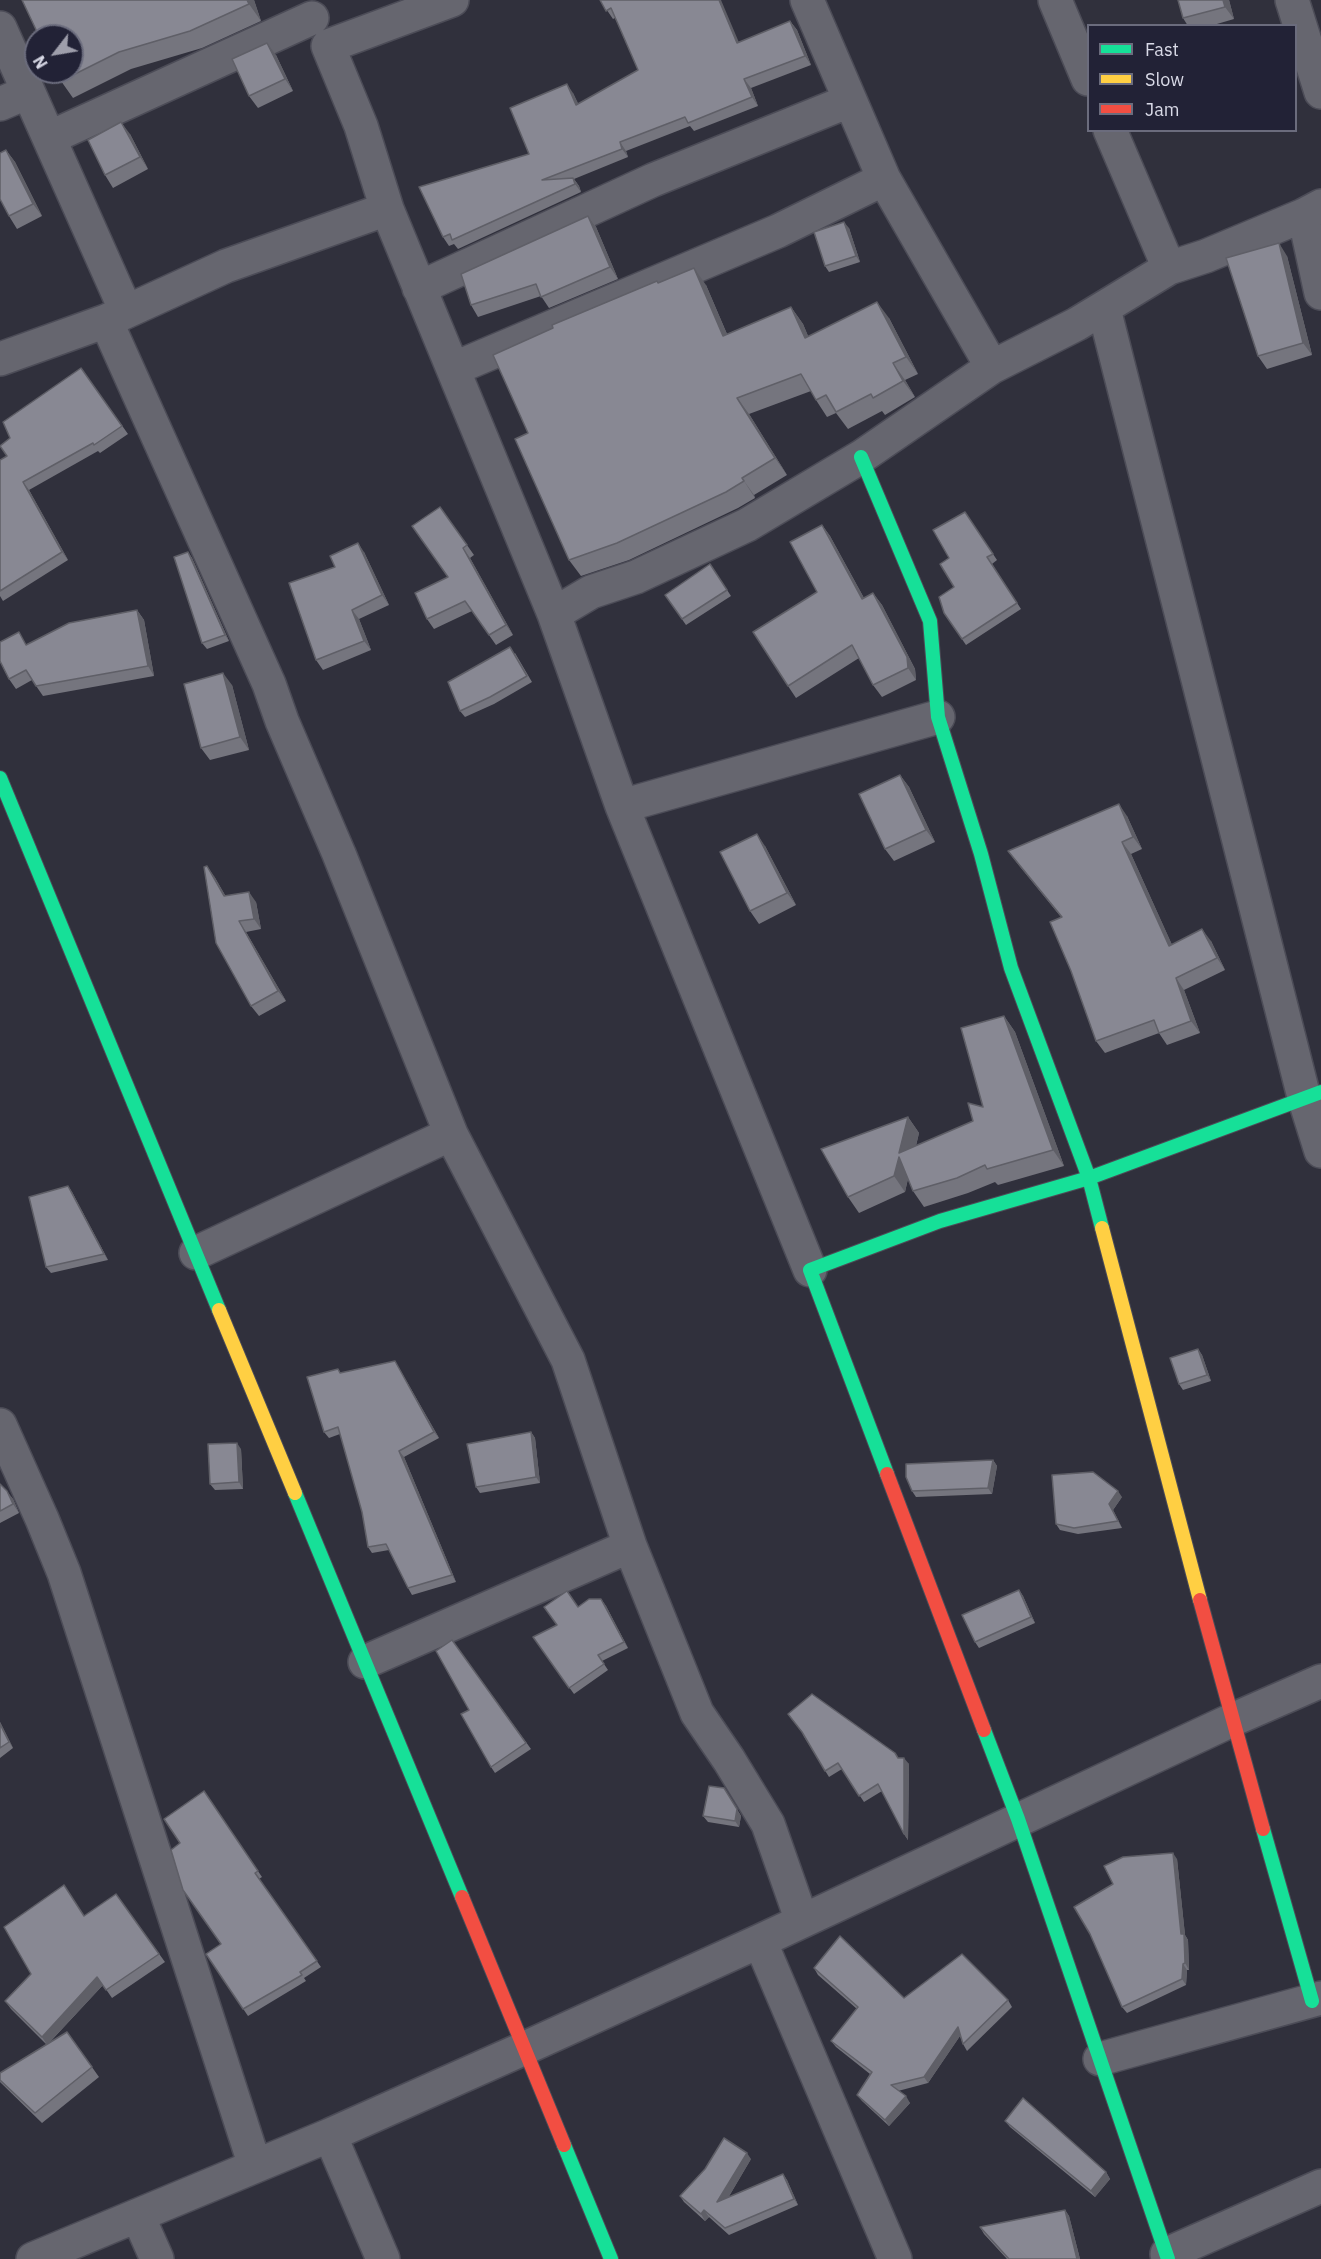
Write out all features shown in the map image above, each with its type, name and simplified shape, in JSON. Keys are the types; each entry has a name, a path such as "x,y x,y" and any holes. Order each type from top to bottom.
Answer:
{"street":[{"path":"328,46 452,0"},
{"path":"807,0 849,101 885,178 992,367"},
{"path":"1055,0 1087,74"},
{"path":"1292,0 1321,92"},
{"path":"49,138 308,9 328,46 361,126 387,209 554,614 622,806 810,1270 1018,1820 1167,2256 1321,2186"},
{"path":"0,28 14,98 49,138 116,316 339,854 452,1134 568,1360 630,1546 697,1713 768,1824 802,1921"},
{"path":"419,288 653,180 849,101"},
{"path":"1111,132 1169,268"},
{"path":"453,369 778,231 885,178"},
{"path":"0,359 116,316 226,266 387,209"},
{"path":"554,614 591,592 636,577 747,525 861,457 992,367 1104,309 1169,268 1206,256 1313,211 1321,293"},
{"path":"1104,309 1312,1094 1321,1151"},
{"path":"861,457 930,621 938,717 981,854 1011,968 1089,1178 1232,1720 1317,2000 1100,2059"},
{"path":"622,806 938,717"},
{"path":"0,777 610,2259"},
{"path":"810,1270 940,1221 1089,1178 1312,1094"},
{"path":"196,1253 452,1134"},
{"path":"0,1425 64,1573 255,2166"},
{"path":"365,1662 630,1546"},
{"path":"33,2259 330,2135 525,2048 760,1941 1232,1720 1321,1681"},
{"path":"760,1941 895,2259"},
{"path":"330,2135 383,2259"},
{"path":"138,2216 157,2259"}],"building":[{"path":"22,0 247,0 249,4 190,31 119,52 84,70 84,24 33,24"},
{"path":"600,0 719,0 737,43 790,21 805,56 744,79 752,97 688,123 685,117 620,142 622,149 542,180 573,178 575,184 452,240 450,234 443,237 419,187 529,154 510,108 567,84 576,105 638,70 611,8 606,11"},
{"path":"1178,0 1223,0 1225,7 1183,18"},
{"path":"267,43 285,79 249,96 232,59"},
{"path":"121,122 140,157 105,175 88,140"},
{"path":"6,150 33,204 9,216 0,199 0,153"},
{"path":"588,216 610,267 541,297 536,284 471,305 461,274"},
{"path":"844,222 856,256 825,266 814,232"},
{"path":"1279,243 1303,343 1258,356 1226,258"},
{"path":"694,268 723,336 791,307 805,338 877,302 906,357 893,363 903,381 873,398 871,394 836,412 826,395 816,400 801,374 737,398 775,458 742,478 744,481 726,492 617,543 569,560 515,439 528,433 493,355 553,328 552,325"},
{"path":"81,368 122,426 94,445 93,443 23,482 62,552 0,591 0,460 7,456 0,446 10,438 3,422"},
{"path":"440,507 467,545 463,548 506,625 489,635 465,601 427,619 415,593 448,577 412,526"},
{"path":"965,512 993,554 987,557 1017,603 962,639 944,613 939,597 954,587 940,564 949,558 933,530"},
{"path":"822,525 862,599 873,593 907,657 908,668 873,685 852,645 788,686 753,632 817,592 790,542"},
{"path":"358,543 382,595 352,610 364,641 316,660 289,583 335,567 330,556"},
{"path":"188,552 225,635 202,643 174,557"},
{"path":"710,564 727,590 682,619 665,595"},
{"path":"137,610 148,666 36,686 26,670 9,679 0,661 0,642 19,632 26,645 69,623"},
{"path":"510,647 527,676 460,711 448,682"},
{"path":"223,673 240,737 201,748 184,684"},
{"path":"900,775 926,830 885,849 859,794"},
{"path":"1119,804 1133,837 1122,842 1169,946 1202,929 1217,958 1176,978 1191,1021 1159,1033 1154,1020 1096,1041 1071,971 1050,922 1062,917 1008,851"},
{"path":"757,834 787,893 750,911 720,852"},
{"path":"207,866 224,896 249,892 254,919 239,921 278,991 251,1006 216,943 204,867"},
{"path":"1004,1016 1053,1150 987,1169 985,1165 957,1178 913,1191 899,1157 894,1176 848,1197 821,1149 908,1117 899,1153 973,1121 968,1103 983,1107 961,1028"},
{"path":"68,1186 104,1254 46,1267 29,1197"},
{"path":"1198,1349 1207,1375 1179,1384 1170,1358"},
{"path":"395,1361 434,1432 399,1451 452,1575 408,1588 386,1544 368,1547 362,1512 338,1427 324,1432 307,1377 338,1369 340,1373"},
{"path":"531,1432 536,1477 476,1487 467,1444"},
{"path":"237,1443 239,1482 210,1484 208,1444"},
{"path":"993,1460 988,1488 912,1491 906,1477 906,1464"},
{"path":"1093,1472 1118,1491 1109,1504 1118,1521 1074,1528 1056,1524 1052,1475"},
{"path":"0,1484 7,1491 13,1504 0,1511"},
{"path":"1019,1590 1031,1617 975,1642 962,1615"},
{"path":"567,1591 578,1607 589,1599 601,1599 624,1642 598,1655 604,1664 569,1688 533,1637 557,1625 544,1607"},
{"path":"452,1640 526,1743 491,1767 461,1714 469,1710 436,1651"},
{"path":"812,1694 895,1753 898,1758 904,1758 904,1834 878,1784 859,1796 838,1763 825,1771 802,1732 788,1714"},
{"path":"0,1724 9,1742 0,1748"},
{"path":"709,1786 724,1788 737,1809 735,1821 703,1816"},
{"path":"204,1791 258,1871 255,1873 317,1961 300,1972 302,1975 243,2009 206,1954 221,1944 183,1890 171,1850 180,1843 164,1819"},
{"path":"1173,1853 1181,1934 1184,1934 1185,1963 1182,1979 1122,2007 1090,1934 1074,1907 1113,1884 1104,1866 1123,1857"},
{"path":"64,1885 84,1916 116,1894 159,1954 106,1990 97,1977 42,2037 5,2001 31,1974 4,1927"},
{"path":"840,1936 904,1998 962,1954 1008,2000 963,2044 958,2027 924,2077 891,2085 906,2096 885,2120 857,2095 872,2072 831,2041 858,2007 814,1968"},
{"path":"67,2032 92,2067 35,2113 0,2080 0,2073"},
{"path":"1023,2098 1106,2172 1091,2191 1005,2121"},
{"path":"724,2138 747,2153 717,2202 783,2174 794,2199 725,2228 704,2210 701,2214 680,2196 705,2169"},
{"path":"1065,2210 1077,2259 1009,2259 980,2227"}],"traffic: fast":[{"path":"861,457 930,621 938,717 981,854 1011,968 1089,1178 1102,1228"},
{"path":"0,778 219,1310"},
{"path":"887,1474 810,1270 940,1221 1089,1178 1321,1092"},
{"path":"295,1493 462,1897"},
{"path":"984,1730 1018,1819 1168,2259"},
{"path":"1263,1829 1312,2001"},
{"path":"564,2145 611,2259"}],"traffic: slow":[{"path":"1102,1228 1200,1600"},
{"path":"219,1310 295,1493"}],"traffic: jam":[{"path":"887,1474 984,1730"},
{"path":"1200,1600 1263,1829"},
{"path":"462,1897 564,2145"}]}
